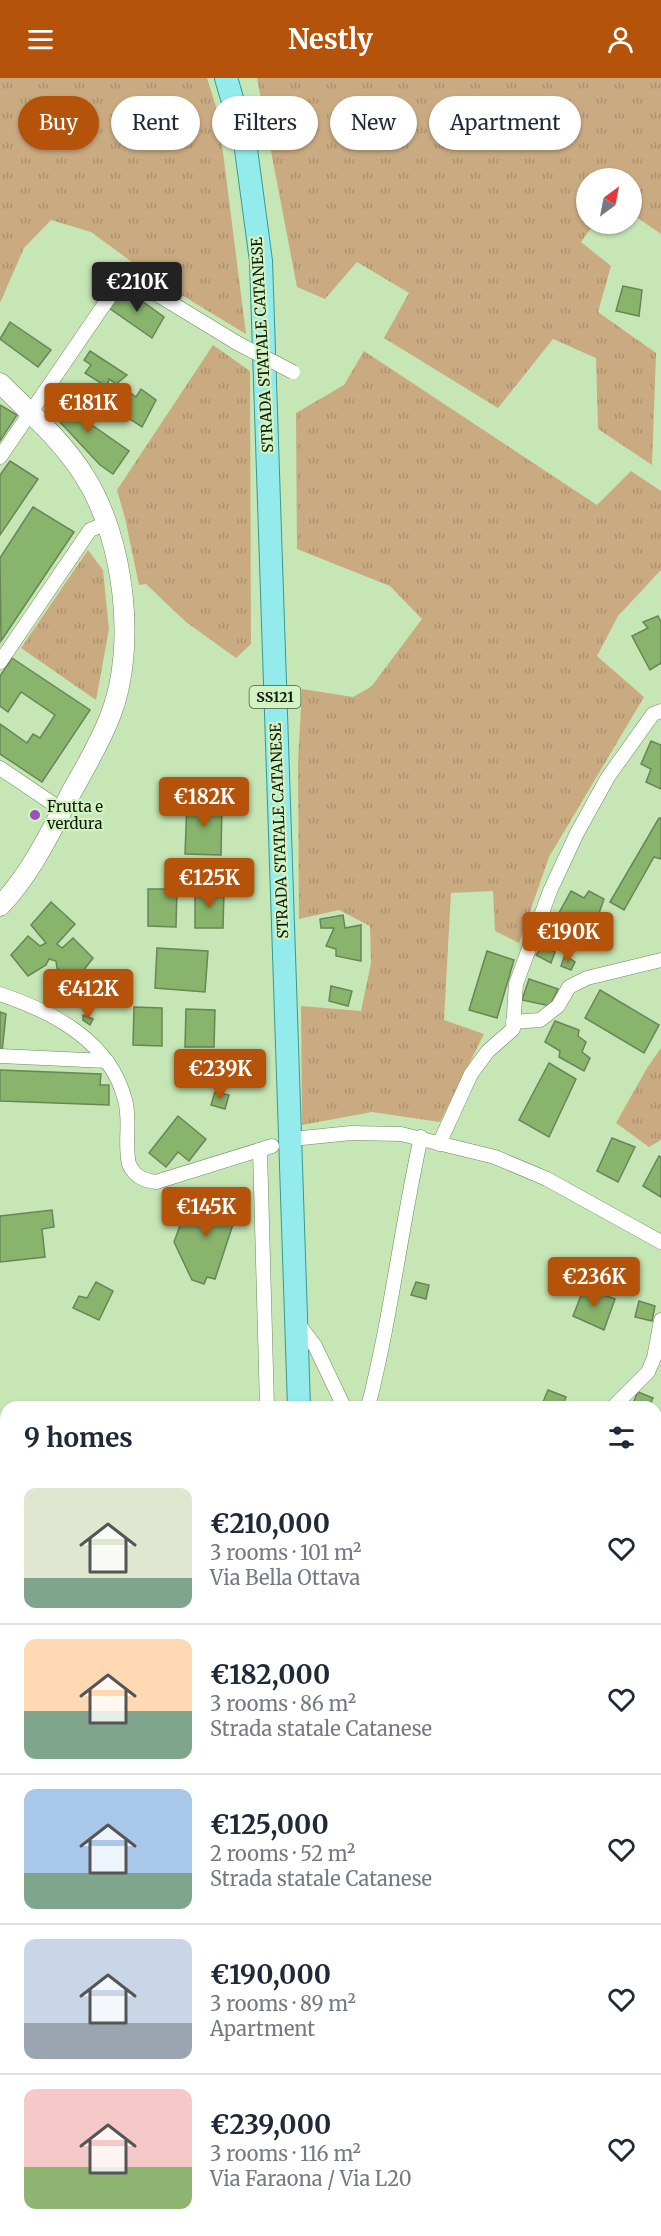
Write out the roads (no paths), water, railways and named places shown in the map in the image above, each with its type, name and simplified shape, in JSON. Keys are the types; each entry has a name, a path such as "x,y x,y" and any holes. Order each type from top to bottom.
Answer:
{"main road":[{"name":"STRADA STATALE CATANESE","path":"226,78 245,142 261,261 299,1401"}],"street":[{"path":"0,457 121,280 132,279 237,343 293,372"},
{"path":"0,383 58,441 86,478 107,523 120,576 124,667 112,713 100,740 27,872 0,906"},
{"path":"0,662 90,530 107,523"},
{"path":"439,1144 471,1074 488,1051 513,1029 516,984 542,910 577,833 608,777 653,714 661,711"},
{"path":"0,768 62,810"},
{"path":"513,1022 540,1020 558,1006 569,987 587,978 661,960"},
{"path":"0,994 42,1009 63,1020 89,1042 106,1061 115,1074 125,1100 129,1164 133,1172 143,1180 156,1182 266,1148 267,1401"},
{"path":"0,1056 106,1061"},
{"path":"302,1138 351,1133 401,1134 421,1137 439,1144 495,1157 547,1179 661,1242"},
{"path":"369,1401 393,1293 421,1137"},
{"path":"296,1320 315,1346 341,1401"},
{"path":"620,1401 648,1372 654,1358 661,1320"}],"place":[{"name":"Frutta e verdura","path":"35,815"}]}
